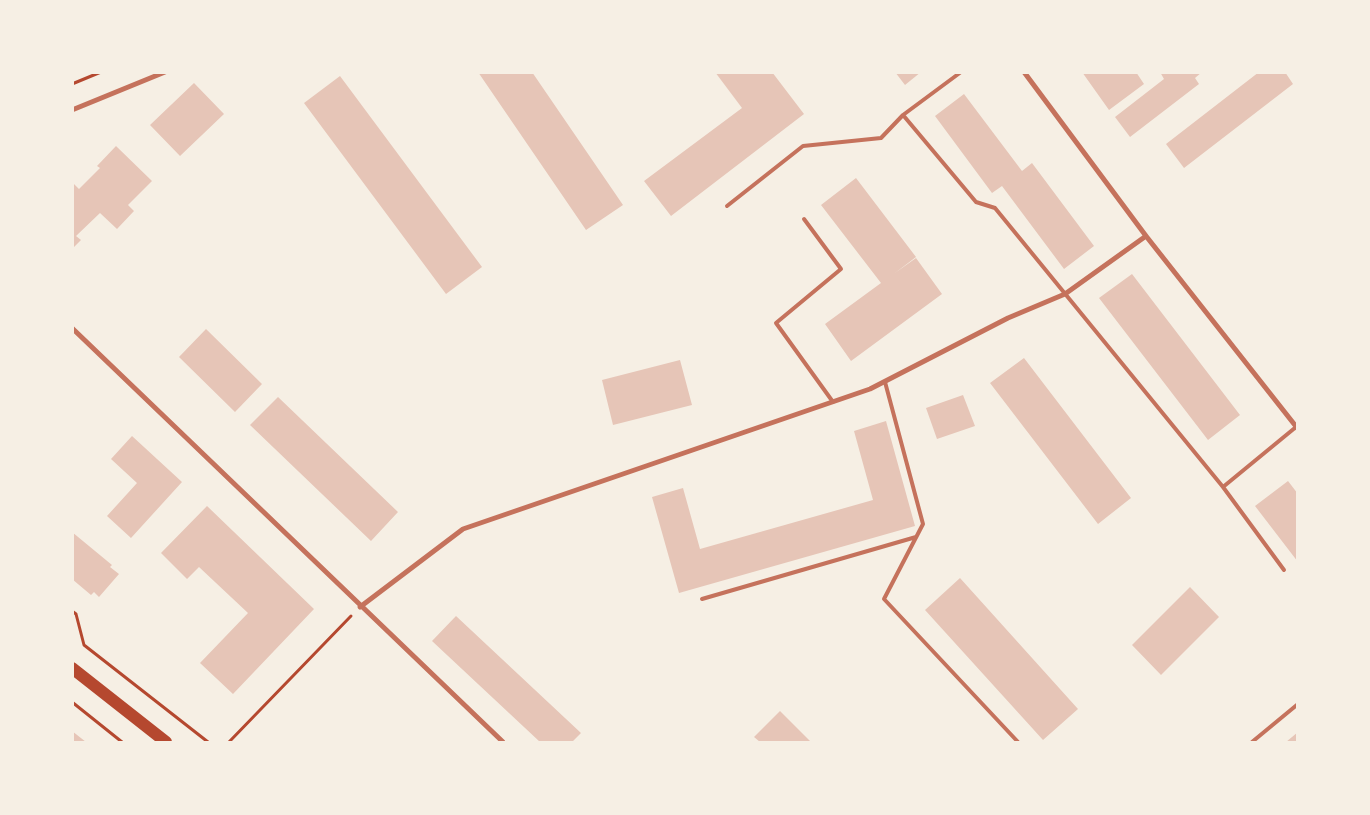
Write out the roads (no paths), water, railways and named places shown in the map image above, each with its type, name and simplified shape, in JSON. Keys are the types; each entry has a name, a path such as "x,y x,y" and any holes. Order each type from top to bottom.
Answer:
{"main road":[{"path":"72,668 166,742"}],"street":[{"path":"72,110 165,72"},
{"path":"1024,72 1146,236 1297,428"},
{"path":"360,607 463,529 870,390 1008,318 1065,294 1146,236"},
{"path":"72,328 360,607 503,742"}],"lane":[{"path":"727,206 803,146 881,138 903,115 961,72"},
{"path":"903,115 976,202 995,208 1223,487 1284,570"},
{"path":"804,219 841,269 776,323 833,402"},
{"path":"885,382 923,524 884,599 1018,742"},
{"path":"1223,487 1297,428"},
{"path":"702,598 916,537"},
{"path":"1252,742 1298,704"}]}
